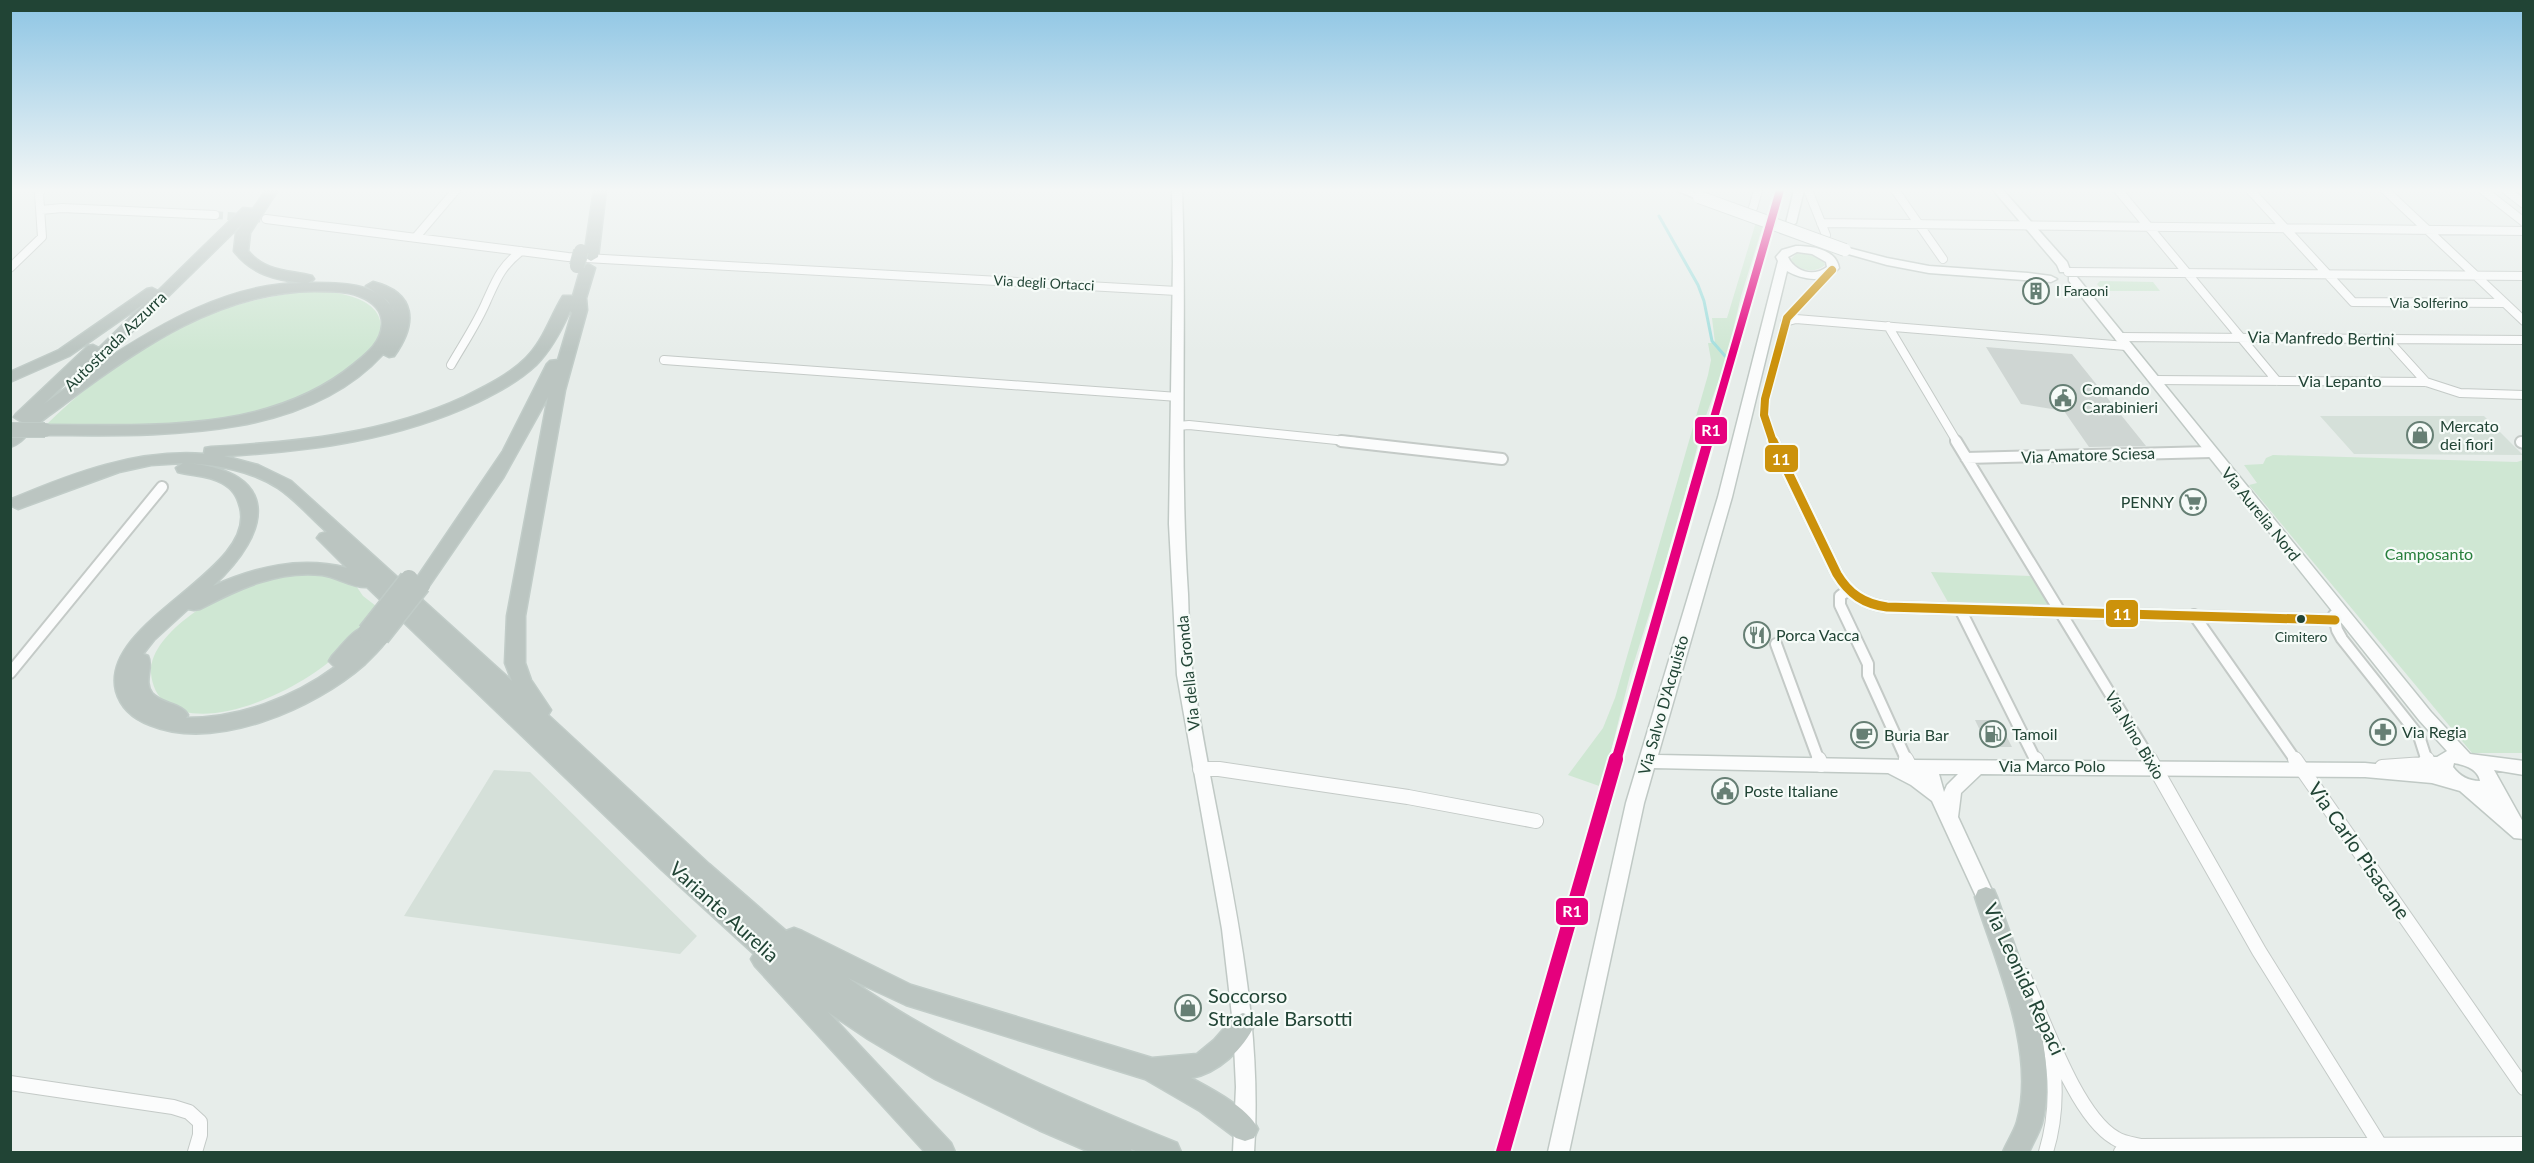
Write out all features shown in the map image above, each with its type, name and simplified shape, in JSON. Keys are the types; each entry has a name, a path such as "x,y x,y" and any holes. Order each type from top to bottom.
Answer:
{"highway":[{"name":"Autostrada Azzurra","path":"10,429 202,244"},
{"name":"Autostrada Azzurra","path":"10,442 38,429 218,244"},
{"path":"10,437 38,429 173,436 244,427 281,417 318,403 351,385 380,362 396,343 404,324 400,305 389,294 357,282 277,274 256,266 243,254 241,244"},
{"path":"584,261 586,244"},
{"path":"223,464 247,497 249,512 247,526 237,549 225,565 197,592 148,633 134,651 126,671 126,694 137,709 150,718 178,725 221,723 259,714 321,686 357,660 373,634 474,509 525,427 552,372 588,244"},
{"path":"10,429 38,429 199,427 246,419 286,408 336,385 370,359 387,335 388,313 381,303 369,295 341,288 290,288 232,300 182,319 145,339 38,429"},
{"path":"10,378 64,353 152,292"},
{"path":"14,505 95,480 135,471 181,468 202,470 358,439 407,425 467,402 496,386 532,360 574,299"},
{"path":"566,743 522,682 515,663 514,649 516,616 557,390 580,310 574,299"},
{"path":"14,505 57,482 110,465 153,457 258,470 285,485 566,743"},
{"path":"14,505 67,483 152,464 188,462 223,464 254,476 280,493 385,594"},
{"path":"373,634 308,683 282,697 237,712 197,717 167,712 148,701 137,682 143,657 150,643 164,628 206,598 250,578 294,568 330,569 350,575 385,594"},
{"name":"Variante Aurelia","path":"385,594 740,916 917,1035 998,1079 1168,1152"},
{"name":"Variante Aurelia","path":"566,743 818,991 901,1046 981,1091 1119,1152"},
{"path":"1986,897 2028,1030 2034,1067 2032,1112 2024,1139 2016,1152"},
{"path":"740,916 906,994 1151,1069 1209,1102 1245,1141"},
{"path":"740,916 783,982 942,1152"},
{"path":"1151,1069 1186,1068 1208,1063 1243,1024"}],"street":[{"path":"10,268 34,244"},
{"name":"Via degli Ortacci","path":"471,244 568,257 1177,291"},
{"name":"Via della Gronda","path":"1179,244 1176,524 1185,680 1231,929 1243,1024 1246,1087 1245,1141"},
{"name":"Via Salvo D'Acquisto","path":"1558,1152 1633,814 1725,497 1786,244"},
{"path":"1809,244 1822,254"},
{"path":"1837,244 1885,261 1933,270 2024,275 2187,273 2523,276"},
{"path":"1933,244 1943,259"},
{"path":"2044,244 2051,253 2059,274"},
{"path":"2164,244 2277,381"},
{"path":"2300,244 2327,274"},
{"path":"2442,244 2523,321"},
{"path":"1813,288 1812,281 1784,258 1792,250 1822,254"},
{"path":"451,365 488,299 500,269 521,251"},
{"path":"1777,281 1783,275 1800,273 1821,275 1822,254"},
{"path":"1822,254 1813,288 1801,304 1790,313 1785,322 1765,399 1765,419 1770,435 1847,591 1863,601 1881,606 2335,620"},
{"name":"Via Aurelia Nord","path":"2059,274 2098,311 2425,716 2445,762 2483,768 2489,779"},
{"name":"Via Solferino","path":"2327,274 2353,302 2504,303"},
{"path":"1801,304 1803,313 1816,320"},
{"name":"Via Manfredo Bertini","path":"1785,322 1816,320 2123,342 2241,337 2523,340"},
{"name":"Via Nino Bixio","path":"1888,326 2033,570 2061,611 2154,766 2259,951 2379,1145"},
{"path":"2387,339 2426,382"},
{"path":"664,360 1178,396"},
{"name":"Via Lepanto","path":"2154,380 2426,382 2460,393 2523,395"},
{"path":"1178,426 1189,425 1502,459"},
{"name":"Via Amatore Sciesa","path":"1966,458 2211,452"},
{"path":"10,673 162,487"},
{"path":"1847,591 1840,597 1840,605 1868,664 1868,675 1910,766"},
{"path":"2333,603 2335,620 2342,639 2420,738 2427,756 2445,762"},
{"path":"1960,609 2039,766"},
{"name":"Via Carlo Pisacane","path":"2194,615 2523,1088"},
{"path":"1776,644 1821,765"},
{"name":"Via Marco Polo","path":"1647,761 1936,767 2154,766 2365,770 2445,762 2523,768"},
{"name":"Via Marco Polo","path":"2445,762 2460,783 2483,788 2489,779"},
{"path":"1883,766 1917,780 1945,796 1977,767"},
{"name":"Via Leonida Repaci","path":"1936,767 1931,781 1945,796 1949,817 2080,1097 2096,1122 2115,1139 2141,1146"},
{"path":"1200,769 1219,769 1408,797 1536,821"},
{"path":"2522,835 2489,779 2523,774"},
{"path":"2460,783 2522,835"},
{"path":"2045,1023 2057,1089 2052,1130 2046,1152"},
{"path":"10,1083 173,1107 189,1112 200,1122 200,1135 195,1152"},
{"path":"2121,1152 2141,1146 2305,1149 2379,1145 2523,1144"}],"shaded area":[{"name":"Mercato dei fiori","path":"2320,416 2484,416 2523,455 2354,454"},
{"path":"494,770 530,772 697,936 680,954 404,916"}],"green space":[{"path":"1749,244 1757,244 1741,296 1726,360 1703,424 1677,526 1630,675 1602,787 1568,775 1603,728 1615,698 1708,375 1711,360 1708,343 1715,343 1712,318 1727,318"},
{"path":"1796,254 1810,254 1823,260 1825,265 1816,270 1802,269 1791,259"},
{"path":"2100,281 2153,282 2160,291 2102,291 2097,284"},
{"path":"301,292 337,293 359,300 371,307 378,316 381,326 373,348 364,359 347,374 324,388 263,412 202,423 45,426 102,376 161,336 227,308 263,298"},
{"name":"Camposanto","path":"2273,455 2517,462 2523,460 2523,753 2472,753 2249,485 2257,483 2244,465 2263,464 2266,458"},
{"path":"309,570 350,577 363,596 376,606 350,641 325,665 283,691 233,710 208,714 186,712 167,704 160,698 151,673 154,658 162,643 174,629 207,604 241,586 268,577"},
{"path":"1931,572 2030,576 2050,606 1949,604"}],"building":[{"name":"Comando Carabinieri","path":"1986,347 2072,354 2146,446 2089,447 2064,411 2021,404"},
{"name":"Tamoil","path":"1975,720 1998,720 2012,747 1988,747"}],"waterway":[{"path":"1675,244 1698,285 1704,301 1712,341 1725,356"}],"transit line":[{"name":"R1","path":"1503,1152 1764,244"},
{"name":"11","path":"1832,270 1787,318 1765,399 1764,415 1770,435 1837,574 1851,593 1871,604 1887,607 2335,620"}],"place":[{"name":"I Faraoni","path":"2036,291"},
{"name":"Comando Carabinieri","path":"2063,398"},
{"name":"Mercato dei fiori","path":"2420,435"},
{"name":"PENNY","path":"2193,502"},
{"name":"Cimitero","path":"2301,619"},
{"name":"Porca Vacca","path":"1757,635"},
{"name":"Via Regia","path":"2383,732"},
{"name":"Tamoil","path":"1993,734"},
{"name":"Buria Bar","path":"1864,735"},
{"name":"Poste Italiane","path":"1725,791"},
{"name":"Soccorso Stradale Barsotti","path":"1188,1008"}]}
